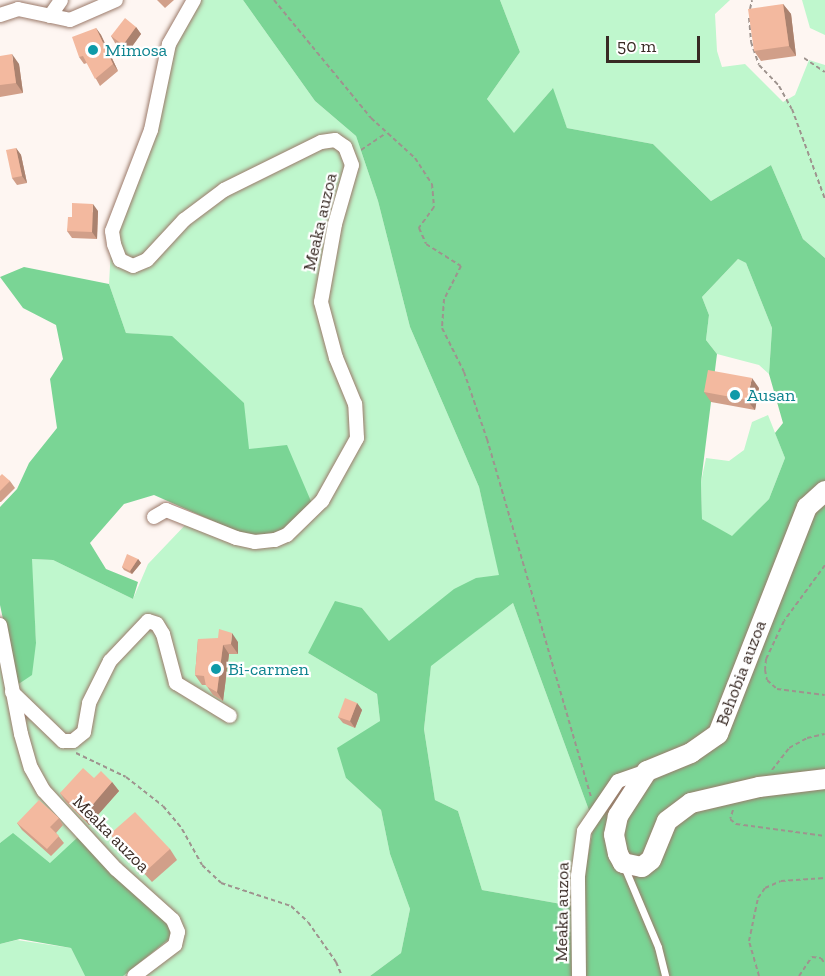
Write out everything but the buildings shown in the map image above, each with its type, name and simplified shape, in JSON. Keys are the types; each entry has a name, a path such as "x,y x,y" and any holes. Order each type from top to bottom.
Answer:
{"street":[{"path":"50,16 61,0"},
{"path":"0,15 18,9 70,20 116,0"},
{"name":"Meaka auzoa","path":"154,517 166,510 236,537 255,542 275,540 312,514 357,438 359,419 336,358 321,302 335,224 352,165 350,155 336,140 299,151 224,190 184,220 147,260 134,266 120,260 112,231 151,130 169,44 194,0"},
{"name":"Behobia auzoa","path":"647,771 704,746 718,734 807,507 825,491"},
{"path":"12,692 63,741 73,741 84,732 89,704 110,661 148,621 157,624 163,634 176,683 230,716"},
{"name":"Meaka auzoa","path":"0,626 12,692 31,768 44,791 116,869 173,920 178,932 175,945 134,976"},
{"path":"647,771 618,816 614,835 623,863 642,867 651,860 667,821 676,811 691,803 759,787 825,779"},
{"name":"Meaka auzoa","path":"579,976 578,876 584,831 618,781 647,771"}],"lane":[{"path":"623,863 622,871 658,947 665,976"}],"path":[{"path":"274,0 386,132 414,158 432,184 434,207 419,228 426,244 461,266 444,299 442,327 464,372 487,438 529,593 596,814"},
{"path":"752,0 751,42 759,65 779,86 792,109 825,199"},
{"path":"804,58 825,72"},
{"path":"350,155 386,132"},
{"path":"825,565 784,621 766,659 765,670 767,680 777,689 825,695"},
{"path":"759,787 789,748 807,738 825,734"},
{"path":"63,741 75,753 126,777 163,806 182,829 202,865 221,883 291,906 308,922 336,962 342,976"},
{"path":"739,806 731,811 730,819 736,824 825,836"},
{"path":"759,976 749,941 758,898 765,888 781,881 825,878"},
{"path":"799,976 812,957 821,958 825,964"}],"green space":[{"path":"194,0 243,0 315,101 356,136 378,201 410,327 479,487 500,576 389,642 362,608 308,653 377,694 380,721 346,778 381,810 390,854 410,909 401,953 370,976 122,976 50,863 13,834 0,843 0,640 36,643 31,559 53,560 133,599 148,564 189,521 249,546 249,449 172,337 126,333 109,284 112,231 151,130 169,44"},
{"path":"243,0 500,0 520,52 487,99 514,133 553,88 567,128 653,144 711,201 771,165 803,239 825,258 825,976 370,976 401,953 410,909 390,854 381,810 346,778 337,748 380,721 377,694 308,653 335,601 362,608 389,641 454,589 476,578 499,575 479,487 410,327 378,201 356,136 315,101","holes":["738,259 746,263 772,328 769,374 783,423 775,433 785,458 769,499 732,536 702,519 701,482 717,354 706,340 709,315 702,297","513,603 594,824 578,907 482,890 458,811 435,800 424,729 431,666"]},
{"path":"500,0 730,0 715,14 717,51 722,67 745,64 783,102 795,95 809,60 825,65 825,258 803,239 771,165 711,201 653,144 567,128 552,89 514,134 487,99 520,52"},
{"path":"802,0 825,0 825,35 810,28"},
{"path":"738,259 746,263 772,328 769,374 759,365 717,354 706,340 709,315 702,297"},
{"path":"24,267 109,284 126,333 172,336 244,403 249,449 287,445 313,506 289,529 270,537 249,537 154,495 124,504 90,543 106,569 138,582 133,599 53,560 32,559 36,643 32,675 17,685 0,605 0,507 17,489 29,463 57,428 50,379 63,359 56,325 23,308 0,277"},
{"path":"768,415 785,458 769,499 732,537 702,519 701,482 706,458 729,461 744,450 752,422"},
{"path":"513,603 594,824 578,907 482,890 458,811 435,800 424,729 431,665"},
{"path":"13,833 50,863 78,837 159,914 175,934 123,976 85,976 71,948 20,939 0,944 0,843"},
{"path":"17,940 71,948 85,976 0,976 0,944"}],"place":[{"name":"Mimosa","path":"93,50"},
{"name":"Ausan","path":"735,395"},
{"name":"Bi-carmen","path":"216,669"}]}
